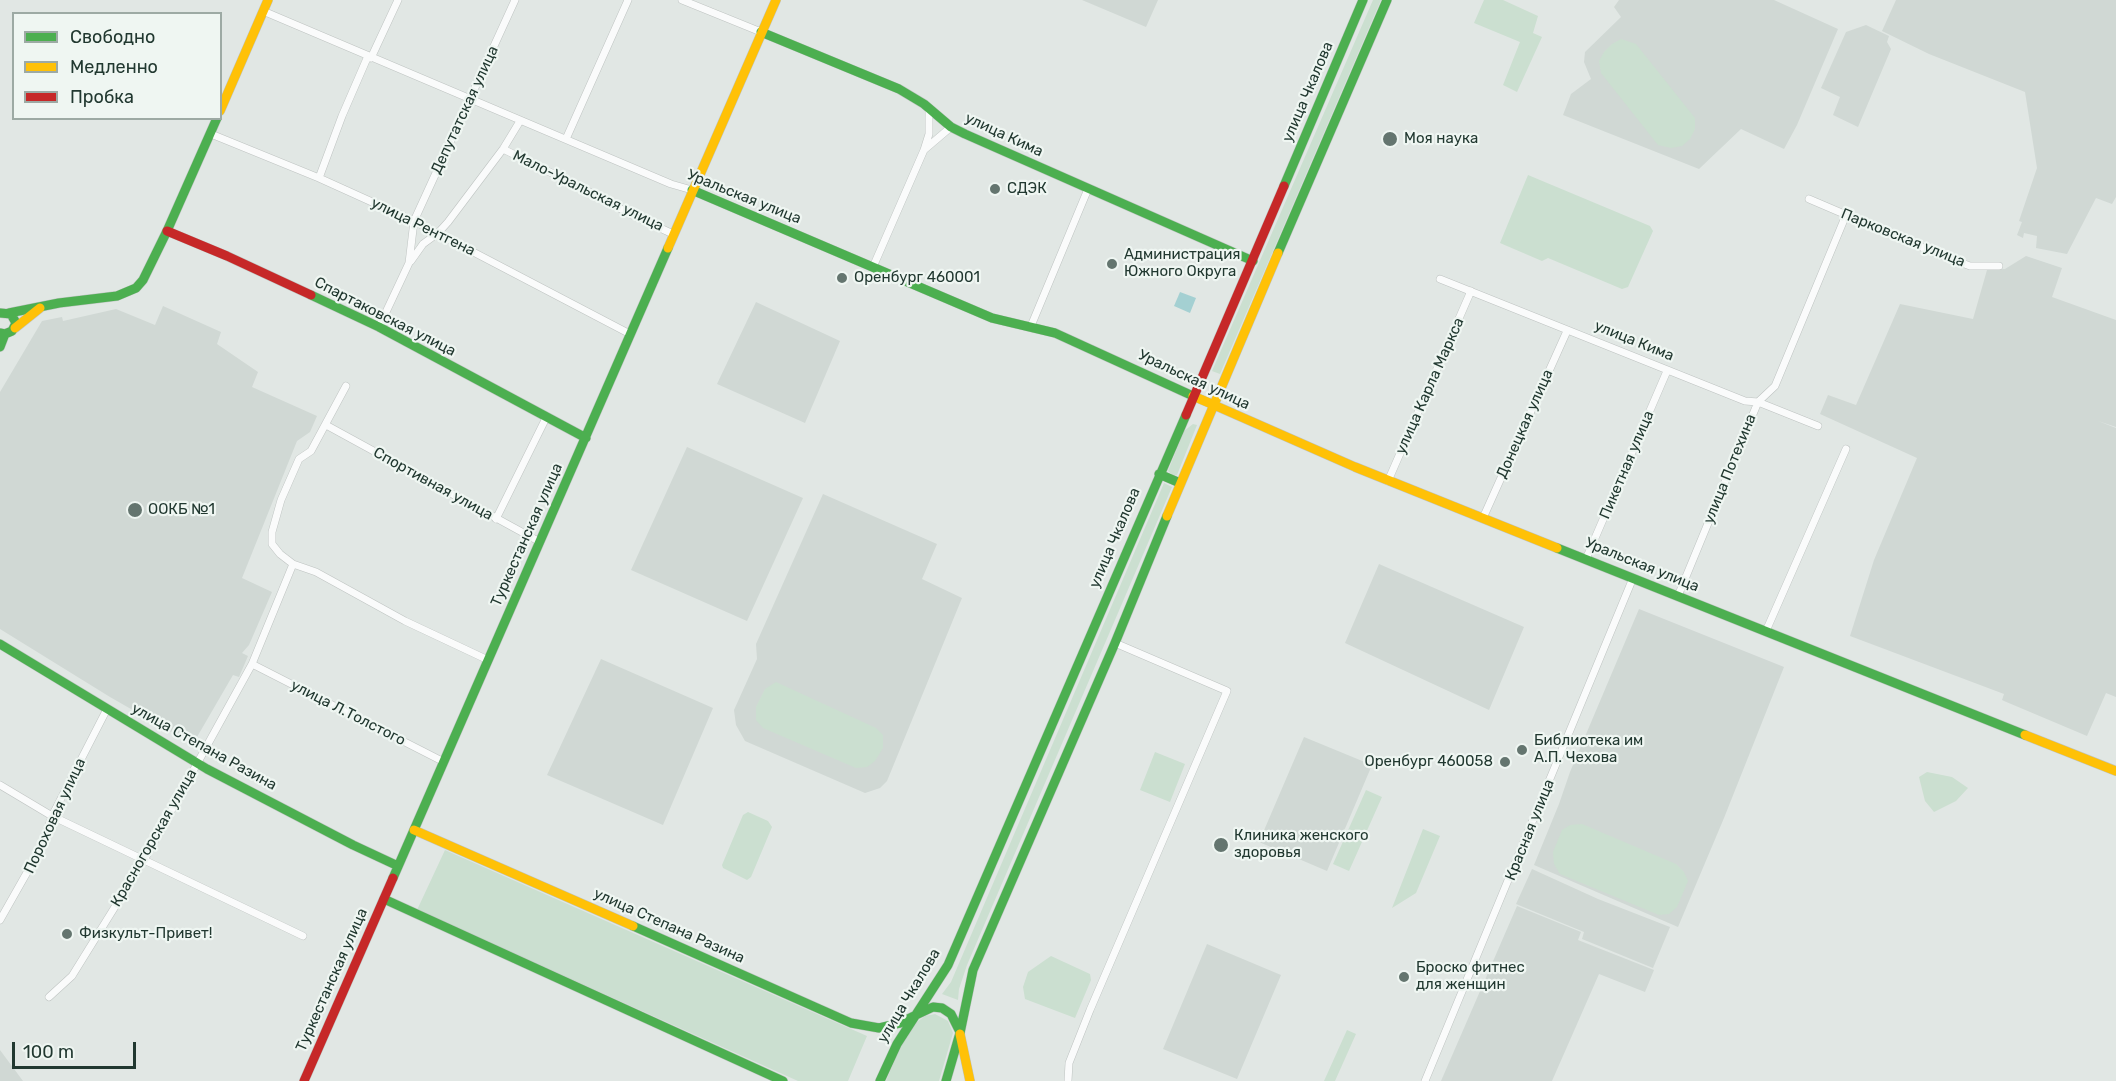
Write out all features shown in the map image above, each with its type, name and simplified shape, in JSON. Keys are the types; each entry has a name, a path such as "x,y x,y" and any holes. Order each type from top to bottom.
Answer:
{"main road":[{"path":"222,106 268,0"},
{"name":"Туркестанская улица","path":"304,1081 776,0"},
{"name":"улица Чкалова","path":"880,1081 897,1044 948,965 1363,0"},
{"path":"946,1081 960,1033 973,970 1115,643 1180,483 1388,0"},
{"name":"улица Кима","path":"761,32 899,88 929,108 951,127 1252,261"},
{"path":"4,313 126,294 136,288 143,280 167,231 216,120"},
{"name":"Уральская улица","path":"692,190 992,318 1055,333 1388,481 2116,771"},
{"name":"Спартаковская улица","path":"167,231 227,256 379,327 586,438"},
{"path":"0,347 2,334 12,332 42,307"},
{"path":"4,313 15,318 15,328"},
{"path":"1159,474 1180,483"},
{"name":"улица Степана Разина","path":"0,644 197,763 353,845 398,866"},
{"name":"улица Степана Разина","path":"414,830 851,1023 879,1028 900,1023 933,1007 942,1008 951,1014 960,1033"},
{"path":"384,899 783,1081"},
{"path":"960,1033 970,1081"}],"street":[{"path":"319,178 342,116 398,0"},
{"name":"Депутатская улица","path":"414,221 515,0"},
{"path":"566,140 627,0"},
{"name":"улица Кима","path":"682,0 761,32"},
{"name":"Уральская улица","path":"263,11 520,121 671,184 692,190"},
{"path":"873,267 924,150 929,134 929,108"},
{"path":"379,327 409,263 423,244 438,233 503,149 520,121"},
{"path":"924,150 951,127"},
{"name":"улица Рентгена","path":"211,134 319,178 414,221 630,334"},
{"name":"Мало-Уральская улица","path":"503,149 673,234"},
{"path":"1031,326 1088,189"},
{"name":"Парковская улица","path":"1809,199 1970,266 1999,266"},
{"name":"улица Потехина","path":"1678,596 1758,402 1775,386 1846,215"},
{"path":"409,263 414,221"},
{"name":"улица Кима","path":"1440,279 1667,371 1745,401 1758,402 1818,426"},
{"name":"улица Карла Маркса","path":"1388,481 1471,291"},
{"name":"Донецкая улица","path":"1483,518 1567,331"},
{"name":"Пикетная улица","path":"1586,559 1667,371"},
{"path":"346,386 311,452 299,459 281,500 272,532 272,544 293,564 316,572 405,621 488,660"},
{"path":"496,519 546,418"},
{"name":"Спортивная улица","path":"326,425 540,542"},
{"path":"1766,631 1846,449"},
{"name":"Красногорская улица","path":"50,997 72,976 144,860 252,664 293,564"},
{"name":"Красная улица","path":"1425,1081 1633,578"},
{"path":"1068,1081 1069,1064 1090,1010 1227,691 1115,643"},
{"name":"улица Л.Толстого","path":"252,664 444,762"},
{"name":"Пороховая улица","path":"0,921 42,846 52,816 107,709"},
{"path":"0,785 52,816 303,936"}],"shaded area":[{"path":"1082,0 1158,0 1146,27"},
{"path":"1619,0 1774,0 1838,29 1797,125 1784,149 1741,129 1699,169 1563,115 1571,94 1591,79 1584,62 1585,52 1621,17 1614,7"},
{"path":"1896,0 2116,0 2116,197 2112,204 2096,198 2067,254 2036,248 2037,236 2024,233 2023,238 2017,235 2022,222 2019,221 2037,168 2025,92 1929,54 1882,31"},
{"path":"1866,25 1889,36 1887,42 1891,49 1858,127 1833,115 1840,97 1821,88 1846,32"},
{"path":"2026,256 2062,268 2052,297 2116,320 2116,427 2098,421 2116,428 2116,697 2106,693 2087,736 2002,700 2004,694 1850,636 1874,560 1917,458 1820,414 1828,395 1856,405 1900,304 1973,319 1987,270 2005,269"},
{"path":"756,302 840,341 805,423 717,384"},
{"name":"ООКБ №1","path":"163,306 221,332 217,344 258,372 252,387 317,416 310,432 297,441 242,578 272,592 249,645 242,653 248,656 239,677 233,675 197,737 185,740 0,629 0,392 42,321 62,317 63,321 116,309 155,325"},
{"path":"687,447 803,498 747,621 631,570"},
{"path":"823,494 937,544 922,579 962,598 887,781 880,788 865,793 745,741 736,725 734,710 757,659 756,644"},
{"path":"1379,564 1524,627 1489,710 1345,643"},
{"path":"1639,609 1784,667 1678,927 1534,865 1570,772"},
{"path":"601,659 713,708 663,825 547,775"},
{"path":"1304,737 1372,765 1327,871 1259,842"},
{"path":"1532,869 1598,899 1670,927 1653,968 1582,939 1584,932 1516,904"},
{"path":"1517,906 1581,932 1578,940 1654,970 1645,992 1599,974 1552,1081 1441,1081"},
{"path":"1207,944 1281,975 1237,1079 1163,1049"},
{"path":"0,1050 23,1081 0,1081"}],"green space":[{"path":"1373,0 1381,0 1220,374 1212,371"},
{"path":"1484,0 1503,0 1538,16 1533,33 1542,37 1517,92 1503,85 1520,42 1474,23"},
{"path":"1621,39 1636,44 1695,118 1695,129 1690,139 1682,146 1671,148 1658,145 1601,73 1599,61 1604,52"},
{"path":"1528,175 1650,226 1653,231 1628,287 1622,289 1548,258 1542,261 1500,243"},
{"path":"1193,424 1197,425 1177,475 1174,476 1168,471 1184,431"},
{"path":"1164,483 1172,487 967,965 958,1000 942,994 951,982"},
{"path":"776,682 876,728 883,735 883,748 875,761 867,767 856,768 763,728 756,720 756,707 765,689"},
{"path":"1155,752 1185,764 1170,802 1140,790"},
{"path":"1927,772 1952,777 1968,788 1956,801 1934,812 1925,801 1919,777"},
{"path":"1366,790 1382,797 1349,871 1333,864"},
{"path":"748,812 768,821 772,827 751,877 747,880 723,868 722,865 743,815"},
{"path":"1582,824 1676,864 1684,872 1688,881 1677,907 1669,914 1659,915 1560,874 1554,864 1553,852 1562,830 1570,825"},
{"path":"1423,829 1440,836 1416,893 1392,908"},
{"path":"445,850 867,1036 848,1081 798,1081 417,910"},
{"path":"1051,956 1090,974 1091,980 1075,1018 1025,999 1023,987 1028,972"},
{"path":"935,1014 948,1021 953,1033 939,1081 886,1081 900,1047 917,1022 925,1016"},
{"path":"1347,1030 1356,1034 1335,1081 1324,1081"}],"water":[{"path":"1180,292 1196,298 1190,313 1174,306"}],"traffic: fast":[{"path":"1284,186 1363,0"},
{"path":"1278,253 1387,0"},
{"path":"761,32 899,89 924,104 951,127 965,134 1253,261"},
{"path":"9,313 59,303 117,296 136,288 143,280 167,231 216,120"},
{"path":"692,190 992,318 1055,333 1193,396"},
{"path":"393,878 668,248"},
{"path":"311,295 379,327 586,438"},
{"path":"0,313 11,314 16,323 12,331 5,334 0,333"},
{"path":"0,347 5,334"},
{"path":"880,1081 897,1044 948,965 1186,415"},
{"path":"1159,474 1180,483"},
{"path":"946,1081 960,1033 973,970 1115,643 1167,516"},
{"path":"1557,548 2025,735"},
{"path":"0,644 207,769 398,866"},
{"path":"384,899 783,1081"},
{"path":"633,926 851,1023 879,1028 900,1023 914,1016"},
{"path":"916,1015 933,1007 942,1008 951,1014 959,1030"}],"traffic: slow":[{"path":"222,106 268,0"},
{"path":"668,248 776,0"},
{"path":"1167,516 1278,253"},
{"path":"15,328 40,308"},
{"path":"1193,396 1214,405"},
{"path":"1214,405 1355,467 1557,548"},
{"path":"2025,735 2116,771"},
{"path":"414,830 633,926"},
{"path":"960,1034 970,1081"}],"traffic: jam":[{"path":"1186,415 1284,186"},
{"path":"167,231 311,295"},
{"path":"304,1081 393,878"}],"place":[{"name":"Моя наука","path":"1390,139"},
{"name":"СДЭК","path":"995,189"},
{"name":"Администрация Южного Округа","path":"1112,264"},
{"name":"Оренбург 460001","path":"842,278"},
{"name":"ООКБ №1","path":"135,510"},
{"name":"Библиотека им А.П. Чехова","path":"1522,750"},
{"name":"Оренбург 460058","path":"1505,762"},
{"name":"Клиника женского здоровья","path":"1221,845"},
{"name":"Физкульт-Привет!","path":"67,934"},
{"name":"Броско фитнес для женщин","path":"1404,977"}]}
